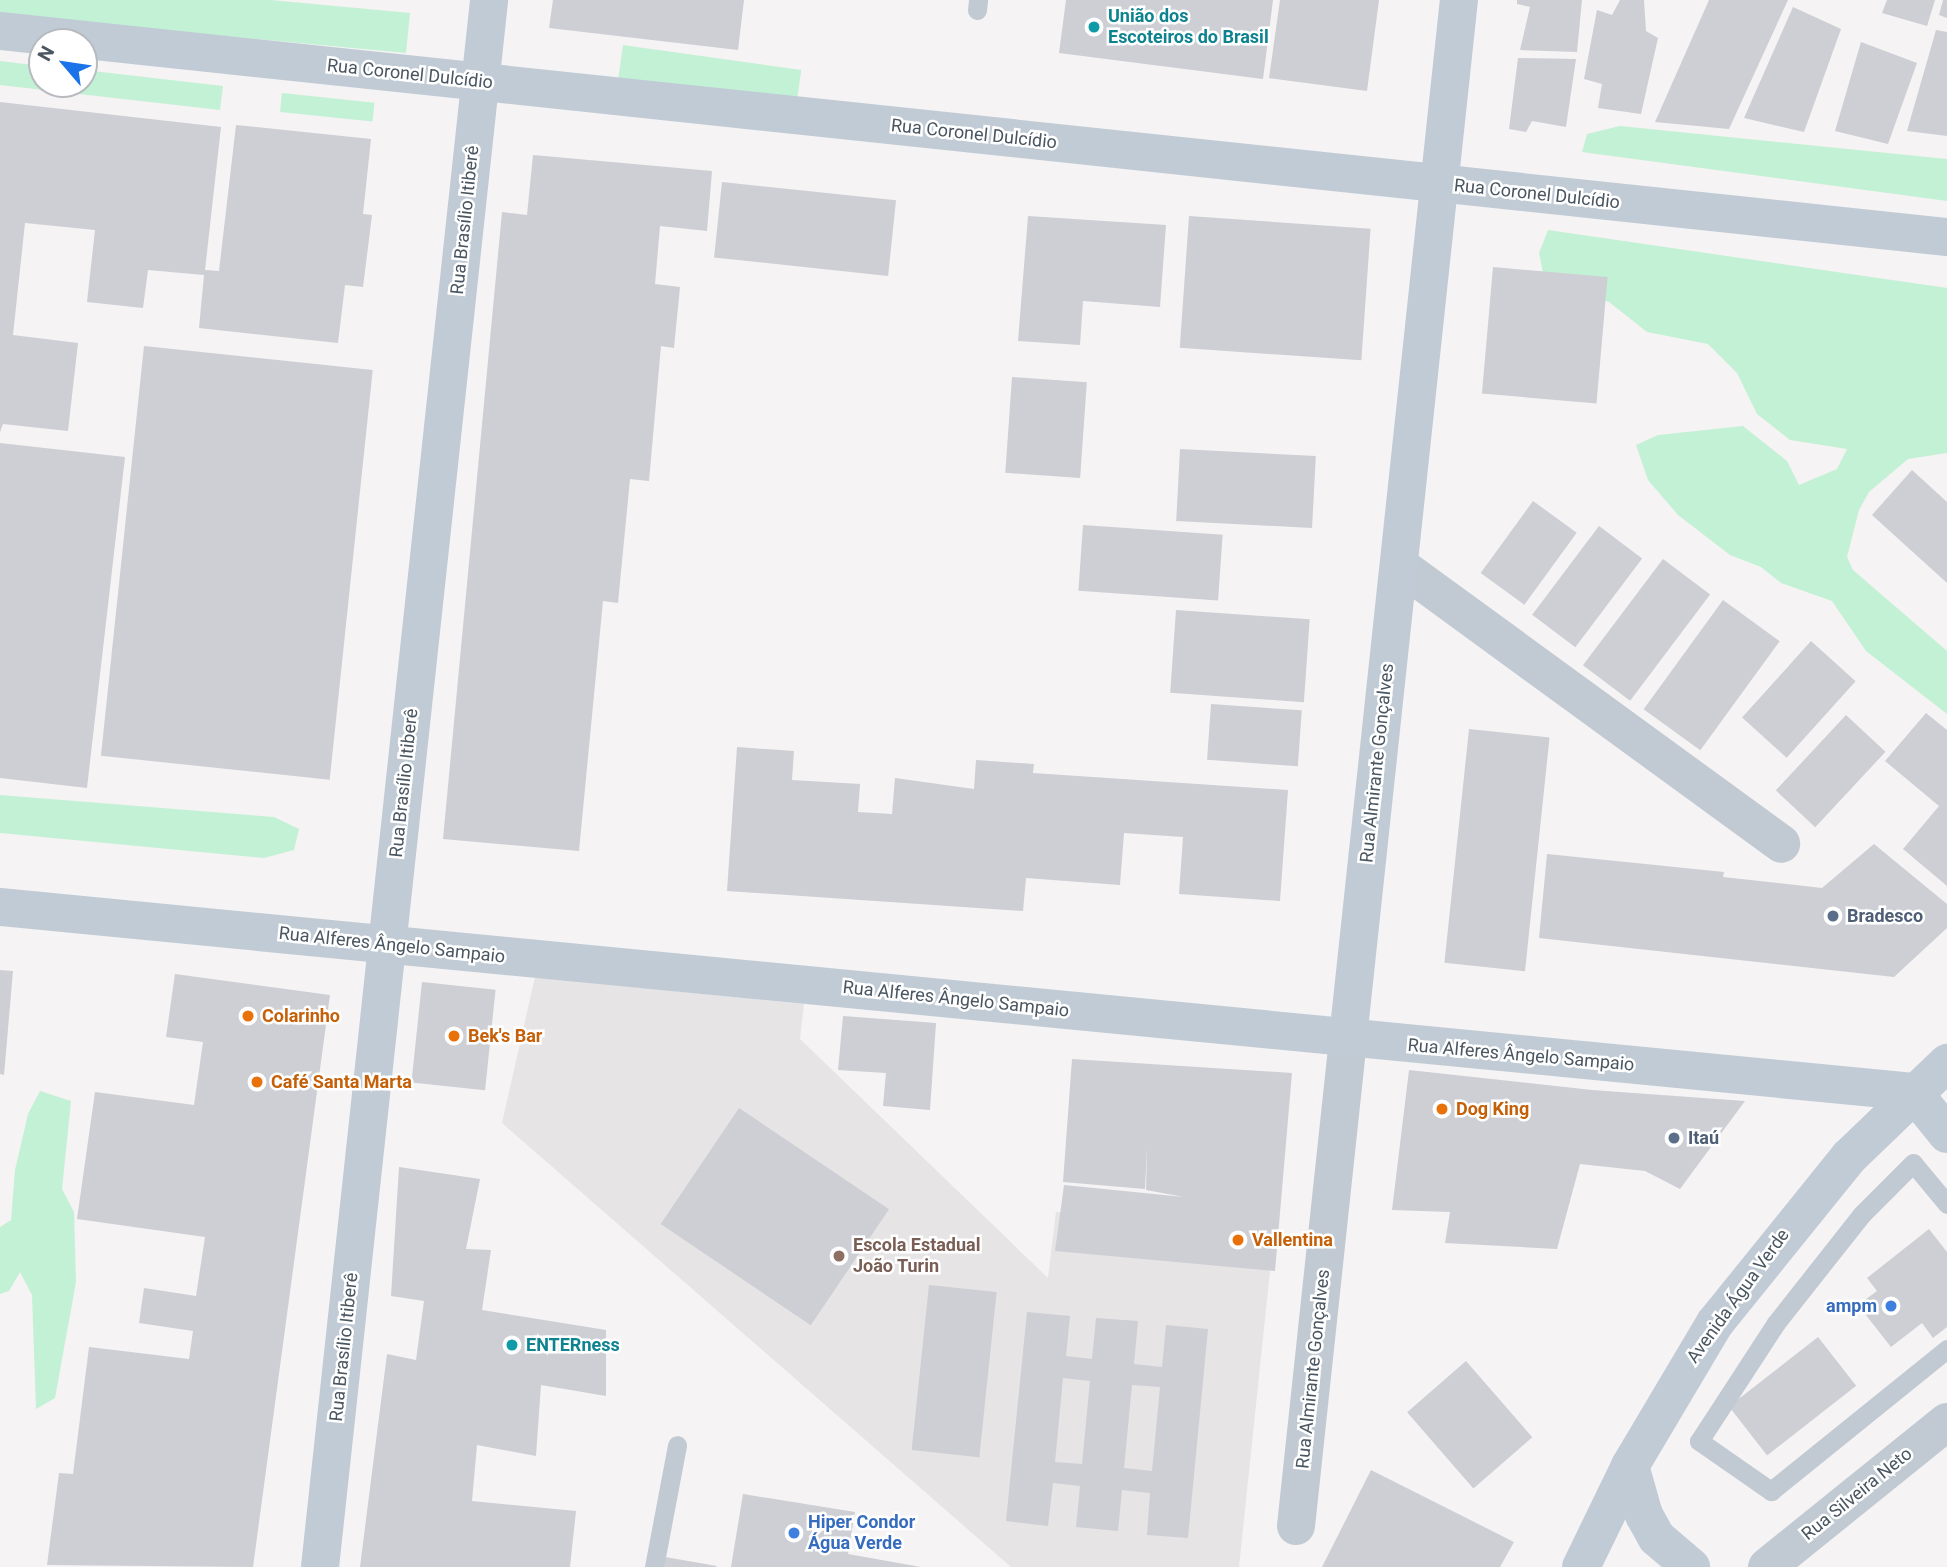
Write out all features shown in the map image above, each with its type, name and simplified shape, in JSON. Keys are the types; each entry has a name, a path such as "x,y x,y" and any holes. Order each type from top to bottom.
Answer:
{"main road":[{"name":"Rua Brasílio Itiberê","path":"320,1567 489,0"},
{"name":"Rua Almirante Gonçalves","path":"1348,1038 1459,0"},
{"name":"Rua Coronel Dulcídio","path":"0,31 1947,237"},
{"name":"Rua Alferes Ângelo Sampaio","path":"0,907 1913,1092"},
{"name":"Avenida Água Verde","path":"1581,1567 1630,1466 1672,1390 1754,1271 1849,1157 1913,1092 1947,1063"},
{"path":"1913,1092 1947,1134"},
{"path":"1630,1466 1644,1515 1657,1538 1691,1567"}],"street":[{"path":"1399,565 1781,844"},
{"name":"Rua Almirante Gonçalves","path":"1296,1526 1348,1038"},
{"name":"Rua Silveira Neto","path":"1767,1567 1947,1422"}],"lane":[{"path":"1947,1203 1913,1163 1862,1214 1776,1323 1699,1441 1771,1491 1947,1349"},
{"path":"654,1567 677,1445"}],"shaded area":[{"name":"Escola Estadual João Turin","path":"535,977 804,1004 800,1039 1048,1278 1056,1212 1274,1233 1239,1567 1011,1567 502,1123"}],"green space":[{"path":"0,0 271,0 410,13 406,53 0,15"},
{"path":"623,45 801,70 796,111 617,86"},
{"path":"0,61 28,64 28,88 0,85"},
{"path":"98,72 223,86 220,110 98,96"},
{"path":"282,93 374,103 373,122 280,112"},
{"path":"1620,126 1947,159 1947,201 1582,152 1587,134"},
{"path":"1548,230 1947,288 1947,453 1908,459 1869,492 1859,510 1847,557 1853,570 1947,651 1947,714 1866,651 1832,601 1781,583 1761,567 1730,555 1678,515 1648,480 1636,445 1658,435 1743,426 1787,461 1799,485 1837,469 1847,449 1790,440 1757,414 1737,373 1708,344 1647,332 1609,302 1544,278 1539,253"},
{"path":"0,795 274,817 299,829 294,850 264,858 0,833"},
{"path":"40,1091 71,1101 62,1189 74,1212 76,1282 55,1398 36,1409 32,1295 20,1272 9,1291 0,1294 0,1227 11,1220 15,1170 28,1114"}],"building":[{"path":"553,0 744,0 738,50 549,28"},
{"path":"1066,0 1273,0 1263,79 1059,53"},
{"path":"1280,0 1379,0 1367,91 1269,78"},
{"path":"1517,0 1582,0 1577,52 1520,50 1530,7 1517,4"},
{"path":"1620,0 1644,0 1646,31 1658,38 1641,114 1598,108 1602,84 1584,79 1597,10 1612,15"},
{"path":"1709,0 1788,0 1729,129 1655,122"},
{"path":"1887,0 1935,0 1927,26 1882,13"},
{"path":"1943,0 1947,0 1947,18 1939,15"},
{"path":"1793,7 1841,29 1804,132 1744,118"},
{"path":"1936,30 1947,32 1947,136 1907,131"},
{"path":"1861,42 1917,63 1888,144 1835,131"},
{"path":"1518,58 1576,59 1566,127 1532,121 1526,132 1509,129"},
{"path":"0,102 221,127 205,270 219,271 236,125 371,139 363,214 372,215 363,287 345,285 338,343 199,328 204,275 148,270 143,308 87,302 95,230 25,223 13,335 78,343 68,431 3,424 0,432"},
{"path":"533,155 712,171 707,231 660,226 655,284 680,287 674,348 661,346 649,481 630,479 618,603 603,601 579,851 443,839 502,212 527,215"},
{"path":"722,182 896,200 888,276 714,258"},
{"path":"1028,216 1166,225 1160,307 1083,301 1080,345 1018,341"},
{"path":"1189,216 1371,229 1361,360 1180,348"},
{"path":"1493,267 1608,277 1596,404 1482,394"},
{"path":"144,346 373,370 330,780 101,756"},
{"path":"1012,377 1087,382 1080,478 1005,473"},
{"path":"0,443 125,457 87,788 0,778"},
{"path":"1180,449 1316,456 1312,528 1176,521"},
{"path":"1912,470 1947,502 1947,583 1872,515"},
{"path":"1533,501 1577,533 1524,605 1481,573"},
{"path":"1083,525 1223,535 1218,601 1078,591"},
{"path":"1599,526 1642,558 1575,647 1532,615"},
{"path":"1663,559 1710,595 1630,701 1583,665"},
{"path":"1723,600 1780,641 1700,750 1644,709"},
{"path":"1176,610 1310,619 1304,702 1170,693"},
{"path":"1811,641 1856,681 1787,758 1742,718"},
{"path":"1211,704 1302,710 1298,766 1207,760"},
{"path":"1926,713 1947,730 1947,886 1903,849 1939,806 1885,761"},
{"path":"1846,715 1885,752 1815,827 1776,790"},
{"path":"1469,729 1550,737 1525,971 1444,963"},
{"path":"737,747 794,751 792,780 860,784 858,812 892,814 895,778 974,789 976,760 1034,764 1033,773 1288,790 1280,901 1179,894 1183,837 1124,833 1120,885 1026,878 1023,911 727,891"},
{"path":"1874,844 1947,904 1947,928 1894,977 1539,938 1547,854 1724,872 1723,877 1822,888"},
{"path":"0,970 13,971 4,1075 0,1074"},
{"path":"175,974 330,995 253,1567 47,1565 59,1473 73,1474 89,1347 189,1359 193,1331 139,1323 144,1288 196,1296 205,1237 77,1219 95,1092 194,1105 203,1042 166,1037"},
{"name":"Bek's Bar","path":"422,982 496,990 485,1090 411,1082"},
{"path":"843,1016 936,1023 930,1110 883,1106 886,1073 838,1070"},
{"path":"1072,1059 1292,1073 1275,1271 1055,1251 1064,1185 1184,1197 1146,1190 1147,1147 1145,1189 1063,1182"},
{"path":"1409,1070 1592,1090 1745,1101 1680,1189 1645,1171 1580,1164 1557,1249 1445,1243 1450,1212 1392,1210"},
{"path":"739,1108 889,1209 811,1325 661,1224"},
{"path":"399,1167 480,1179 466,1249 491,1250 482,1310 606,1330 606,1396 541,1385 536,1456 477,1445 472,1501 576,1511 570,1567 360,1567 387,1354 416,1360 424,1301 391,1296"},
{"path":"1929,1229 1947,1252 1947,1327 1933,1338 1922,1323 1891,1347 1858,1305 1877,1291 1867,1278"},
{"path":"929,1285 997,1292 979,1457 912,1450"},
{"path":"1027,1312 1070,1316 1066,1356 1092,1359 1096,1318 1138,1321 1134,1364 1162,1367 1166,1325 1208,1329 1188,1538 1147,1535 1150,1493 1122,1490 1118,1531 1076,1527 1080,1486 1053,1483 1048,1526 1006,1521","holes":["1063,1378 1090,1381 1082,1464 1055,1462","1132,1385 1160,1387 1152,1471 1124,1468"]},
{"path":"1818,1337 1856,1386 1767,1455 1729,1407"},
{"path":"1466,1361 1532,1437 1473,1488 1407,1412"},
{"path":"1371,1470 1514,1542 1500,1567 1322,1567"},
{"name":"Hiper Condor Água Verde","path":"743,1494 855,1512 848,1554 921,1567 731,1567"},
{"path":"665,1557 717,1566 664,1567"}],"place":[{"name":"União dos Escoteiros do Brasil","path":"1094,27"},
{"name":"Bradesco","path":"1833,916"},
{"name":"Colarinho","path":"248,1016"},
{"name":"Bek's Bar","path":"454,1036"},
{"name":"Café Santa Marta","path":"257,1082"},
{"name":"Dog King","path":"1442,1109"},
{"name":"Itaú","path":"1674,1138"},
{"name":"Vallentina","path":"1238,1240"},
{"name":"Escola Estadual João Turin","path":"839,1256"},
{"name":"ampm","path":"1891,1306"},
{"name":"ENTERness","path":"512,1345"},
{"name":"Hiper Condor Água Verde","path":"794,1533"}]}
